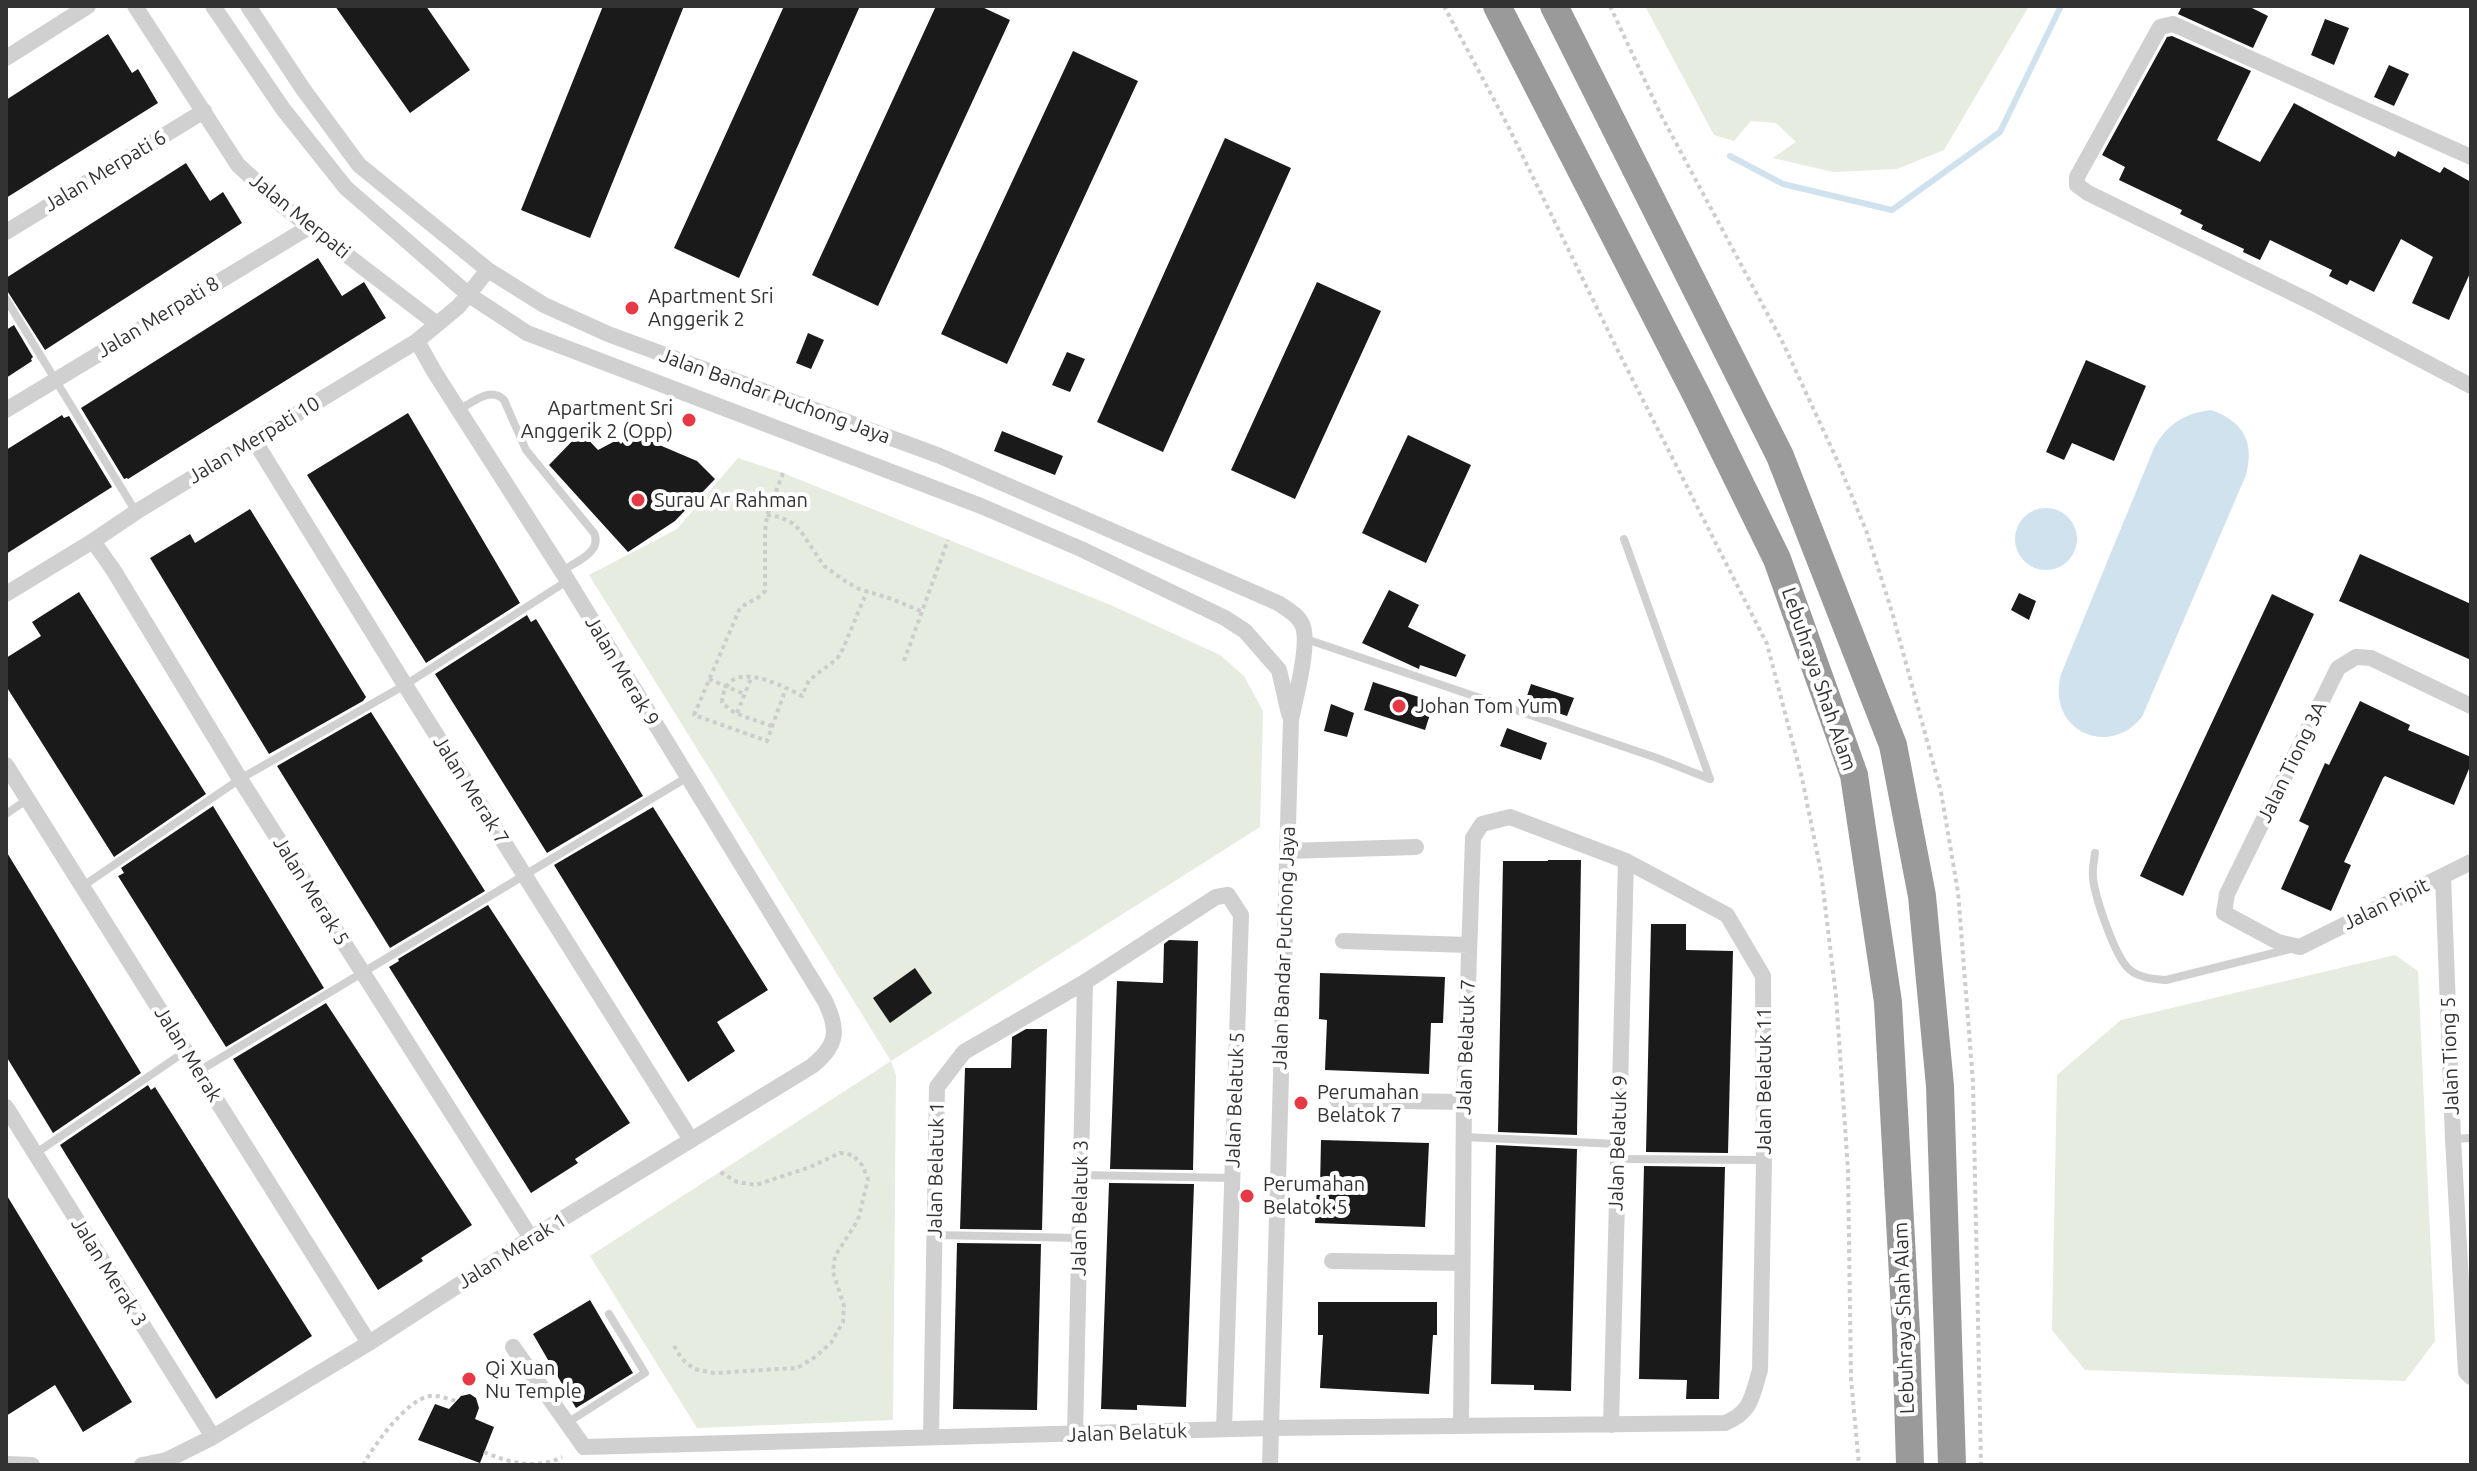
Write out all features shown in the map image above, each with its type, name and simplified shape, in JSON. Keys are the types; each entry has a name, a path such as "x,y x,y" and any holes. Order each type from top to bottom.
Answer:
{"highway":[{"name":"Lebuhraya Shah Alam","path":"1554,6 1780,456 1893,745 1922,896 1940,1086 1952,1465"},
{"name":"Lebuhraya Shah Alam","path":"1494,11 1698,398 1777,559 1854,775 1888,1002 1910,1465"}],"street":[{"path":"6,58 88,6"},
{"name":"Jalan Merpati","path":"135,6 238,165 284,207 437,324"},
{"name":"Jalan Bandar Puchong Jaya","path":"213,6 283,109 346,188 469,295 527,333 981,506 1081,549 1225,618 1245,631 1279,670 1291,720"},
{"name":"Jalan Bandar Puchong Jaya","path":"248,6 303,89 359,165 488,270 544,305 608,334 940,456 1256,593 1293,613 1302,624 1306,639 1291,720 1270,1465"},
{"path":"2471,157 2173,24 2160,27 2077,177 2077,185 2471,386"},
{"name":"Jalan Merpati 6","path":"6,232 204,111"},
{"name":"Jalan Merpati 8","path":"6,410 311,226"},
{"name":"Jalan Merpati 10","path":"6,594 417,341 469,295 488,270"},
{"name":"Jalan Merak 9","path":"417,341 825,1001"},
{"name":"Jalan Merak 7","path":"254,440 691,1140"},
{"name":"Jalan Merak 5","path":"93,541 531,1238"},
{"name":"Jalan Tiong 3A","path":"2300,947 2278,942 2224,913 2227,894 2338,668 2356,657 2371,658 2471,706"},
{"name":"Jalan Merak","path":"6,765 369,1343"},
{"name":"Jalan Belatuk 7","path":"1461,1426 1464,1102 1473,838 1482,824 1510,817 1626,861"},
{"path":"1287,851 1416,847"},
{"name":"Jalan Belatuk 9","path":"1611,1425 1626,861"},
{"name":"Jalan Belatuk 11","path":"1626,861 1727,915 1763,976 1764,1160 1760,1370"},
{"name":"Jalan Pipit","path":"2300,947 2471,862"},
{"name":"Jalan Tiong 5","path":"2443,876 2466,1372 2471,1377"},
{"name":"Jalan Belatuk 1","path":"931,1437 937,1087 964,1052 1085,982 1216,897 1228,895 1241,915"},
{"name":"Jalan Belatuk 5","path":"1224,1429 1241,915"},
{"path":"1343,941 1469,945"},
{"name":"Jalan Belatuk 3","path":"1075,1435 1085,982"},
{"name":"Jalan Merak 1","path":"142,1465 167,1460 213,1437 812,1066 825,1056 835,1029 825,1001"},
{"path":"1337,1100 1464,1102"},
{"name":"Jalan Merak 3","path":"6,1107 213,1437"},
{"path":"1332,1261 1462,1263"},
{"name":"Jalan Belatuk","path":"513,1347 584,1447 1270,1428 1725,1423 1739,1417 1750,1404 1760,1370"},
{"path":"6,1464 32,1465"}],"lane":[{"path":"6,299 136,512"},
{"path":"83,886 240,779 405,685 565,576 596,546 594,533 526,450 500,395 487,395 459,410"},
{"path":"1306,639 1657,758 1710,779 1624,539"},
{"path":"199,1071 686,778"},
{"path":"6,814 29,799"},
{"path":"2095,853 2092,874 2096,894 2121,960 2132,971 2146,978 2166,980 2300,947"},
{"path":"35,1154 186,1051"},
{"path":"1464,1137 1764,1160"},
{"path":"2453,1139 2471,1138"},
{"path":"1081,1175 1233,1178"},
{"path":"935,1235 1079,1238"},
{"path":"567,1423 645,1373 609,1314"}],"path":[{"path":"1444,6 1507,124 1767,644 1802,778 1821,872 1836,996 1848,1170 1851,1379 1859,1465"},
{"path":"783,473 767,515 765,591 759,598 740,608 694,715 767,741 786,688"},
{"path":"767,515 794,524 824,566 845,581 923,612"},
{"path":"904,661 948,540"},
{"path":"772,726 737,713 722,702 722,694 732,681 744,675 802,696 809,680 837,659 867,591"},
{"path":"737,713 752,676"},
{"path":"709,679 744,694"},
{"path":"674,1346 682,1359 694,1369 714,1373 797,1368 831,1343 843,1322 844,1306 833,1272 835,1256 858,1220 868,1179 862,1165 853,1155 840,1153 810,1167 756,1185 737,1182 720,1172"},
{"path":"363,1465 385,1431 421,1399 431,1396 456,1401"},
{"path":"484,1452 504,1460 535,1465 562,1457"}],"shaded area":[{"path":"1645,6 2029,6 1944,150 1897,169 1833,172 1773,158 1796,142 1776,123 1751,121 1734,141 1714,135"},
{"path":"738,458 783,473 1113,606 1220,655 1244,676 1263,711 1260,827 891,1061 589,575 677,529"},
{"path":"2395,955 2418,971 2435,1341 2405,1381 2085,1370 2052,1330 2057,1075 2121,1020"},
{"path":"891,1061 896,1075 893,1420 697,1428 590,1256"}],"water":[{"path":"2211,410 2231,420 2244,434 2249,452 2246,475 2142,717 2128,730 2113,736 2097,737 2083,732 2071,723 2063,710 2059,694 2061,674 2154,448 2165,432 2178,421"},
{"path":"2046,508 2058,510 2068,517 2075,527 2075,551 2068,561 2058,568 2046,570 2034,568 2024,561 2017,551 2015,539 2017,527 2024,517 2034,510"}],"building":[{"path":"335,6 426,6 470,70 410,113"},
{"path":"603,6 684,6 590,238 521,210"},
{"path":"784,6 860,6 739,278 674,248"},
{"path":"936,6 980,6 1010,20 878,306 812,275"},
{"path":"2182,6 2248,6 2268,16 2253,48 2178,14"},
{"path":"2325,19 2349,28 2334,65 2311,55"},
{"path":"108,34 132,73 138,69 158,103 6,198 6,100"},
{"path":"2172,36 2251,71 2217,140 2260,162 2294,103 2395,157 2398,151 2440,173 2444,167 2471,182 2471,271 2449,320 2412,303 2433,257 2401,239 2374,292 2350,280 2347,285 2329,276 2332,270 2270,240 2260,260 2201,229 2203,225 2180,214 2182,210 2119,180 2125,167 2102,155 2167,37"},
{"path":"1073,51 1138,81 1007,364 941,334"},
{"path":"2389,65 2409,74 2394,106 2374,97"},
{"path":"1225,138 1291,168 1163,452 1097,422"},
{"path":"186,163 210,201 223,192 242,223 45,350 6,289 6,278"},
{"path":"318,258 342,296 364,282 386,318 124,479 81,408"},
{"path":"1317,282 1381,311 1295,499 1231,470"},
{"path":"14,325 33,357 32,361 6,378 6,330"},
{"path":"808,333 824,340 811,369 796,363"},
{"path":"1067,352 1085,359 1070,392 1052,385"},
{"path":"2086,360 2146,386 2114,461 2072,443 2064,460 2046,452"},
{"path":"408,413 520,603 426,663 307,475"},
{"path":"62,415 64,418 69,416 112,487 6,554 6,450"},
{"path":"1002,431 1063,456 1055,475 994,451"},
{"name":"Surau Ar Rahman","path":"581,432 598,450 617,440 621,444 631,433 697,461 715,479 675,521 628,552 549,465"},
{"path":"1408,435 1471,465 1426,563 1362,533"},
{"path":"250,509 366,697 269,754 150,558 190,534 195,543"},
{"path":"2360,554 2471,604 2471,660 2339,601"},
{"path":"1389,590 1419,605 1408,627 1466,655 1456,677 1420,665 1419,669 1362,643"},
{"path":"79,592 206,794 114,857 6,686 6,658 41,636 32,622"},
{"path":"2019,593 2036,601 2029,620 2011,610"},
{"path":"2272,594 2314,614 2183,896 2140,876"},
{"path":"527,615 531,622 536,619 643,796 547,853 435,674"},
{"name":"Johan Tom Yum","path":"1373,682 1434,702 1425,730 1364,710"},
{"path":"1531,684 1574,698 1567,716 1525,702"},
{"path":"2360,701 2410,725 2408,730 2471,757 2471,764 2454,805 2385,776 2383,778 2344,862 2351,865 2331,911 2281,889 2309,826 2299,821 2325,763 2329,765"},
{"path":"1331,704 1354,713 1347,737 1324,731"},
{"path":"371,712 485,891 390,948 277,766"},
{"path":"1507,728 1547,743 1541,760 1500,746"},
{"path":"213,806 324,988 226,1047 118,876 124,873 121,868"},
{"path":"653,807 768,990 717,1022 735,1051 688,1082 554,865"},
{"path":"6,851 141,1073 53,1133 6,1056"},
{"path":"1581,860 1577,1135 1498,1132 1503,861"},
{"path":"488,905 630,1123 575,1159 578,1163 531,1193 389,967"},
{"path":"1651,924 1686,924 1686,950 1733,951 1728,1153 1646,1152"},
{"path":"1169,940 1198,941 1193,1170 1110,1169 1117,981 1163,983 1164,944"},
{"path":"915,968 932,993 890,1023 873,998"},
{"path":"1320,973 1445,977 1443,1023 1431,1023 1429,1074 1325,1070 1327,1020 1319,1019"},
{"path":"326,1003 472,1225 378,1290 233,1059"},
{"path":"1026,1029 1047,1029 1042,1230 960,1229 965,1068 1011,1068 1012,1037"},
{"path":"148,1085 151,1090 155,1087 312,1336 216,1399 60,1145"},
{"path":"1321,1140 1429,1143 1425,1227 1315,1223 1317,1188 1320,1188"},
{"path":"1496,1145 1577,1149 1571,1391 1534,1390 1534,1385 1491,1384"},
{"path":"1644,1166 1725,1167 1719,1399 1686,1399 1687,1380 1639,1379"},
{"path":"1109,1183 1194,1184 1186,1407 1137,1405 1137,1410 1101,1409"},
{"path":"6,1194 132,1402 83,1432 55,1385 6,1416"},
{"path":"957,1243 1041,1244 1037,1410 953,1409"},
{"path":"590,1300 633,1373 576,1408 533,1334"},
{"path":"1318,1302 1437,1302 1437,1335 1433,1335 1429,1394 1320,1388 1323,1335 1318,1335"},
{"path":"470,1394 476,1398 479,1408 475,1419 494,1427 480,1463 418,1440 435,1404 449,1409 461,1396"}],"waterway":[{"path":"1730,156 1783,184 1892,210 2000,132 2061,6"}],"place":[{"name":"Apartment Sri Anggerik 2","path":"632,308"},
{"name":"Apartment Sri Anggerik 2 (Opp)","path":"689,420"},
{"name":"Surau Ar Rahman","path":"638,500"},
{"name":"Johan Tom Yum","path":"1399,706"},
{"name":"Perumahan Belatok 7","path":"1301,1103"},
{"name":"Perumahan Belatok 5","path":"1247,1196"},
{"name":"Qi Xuan Nu Temple","path":"469,1379"}]}
